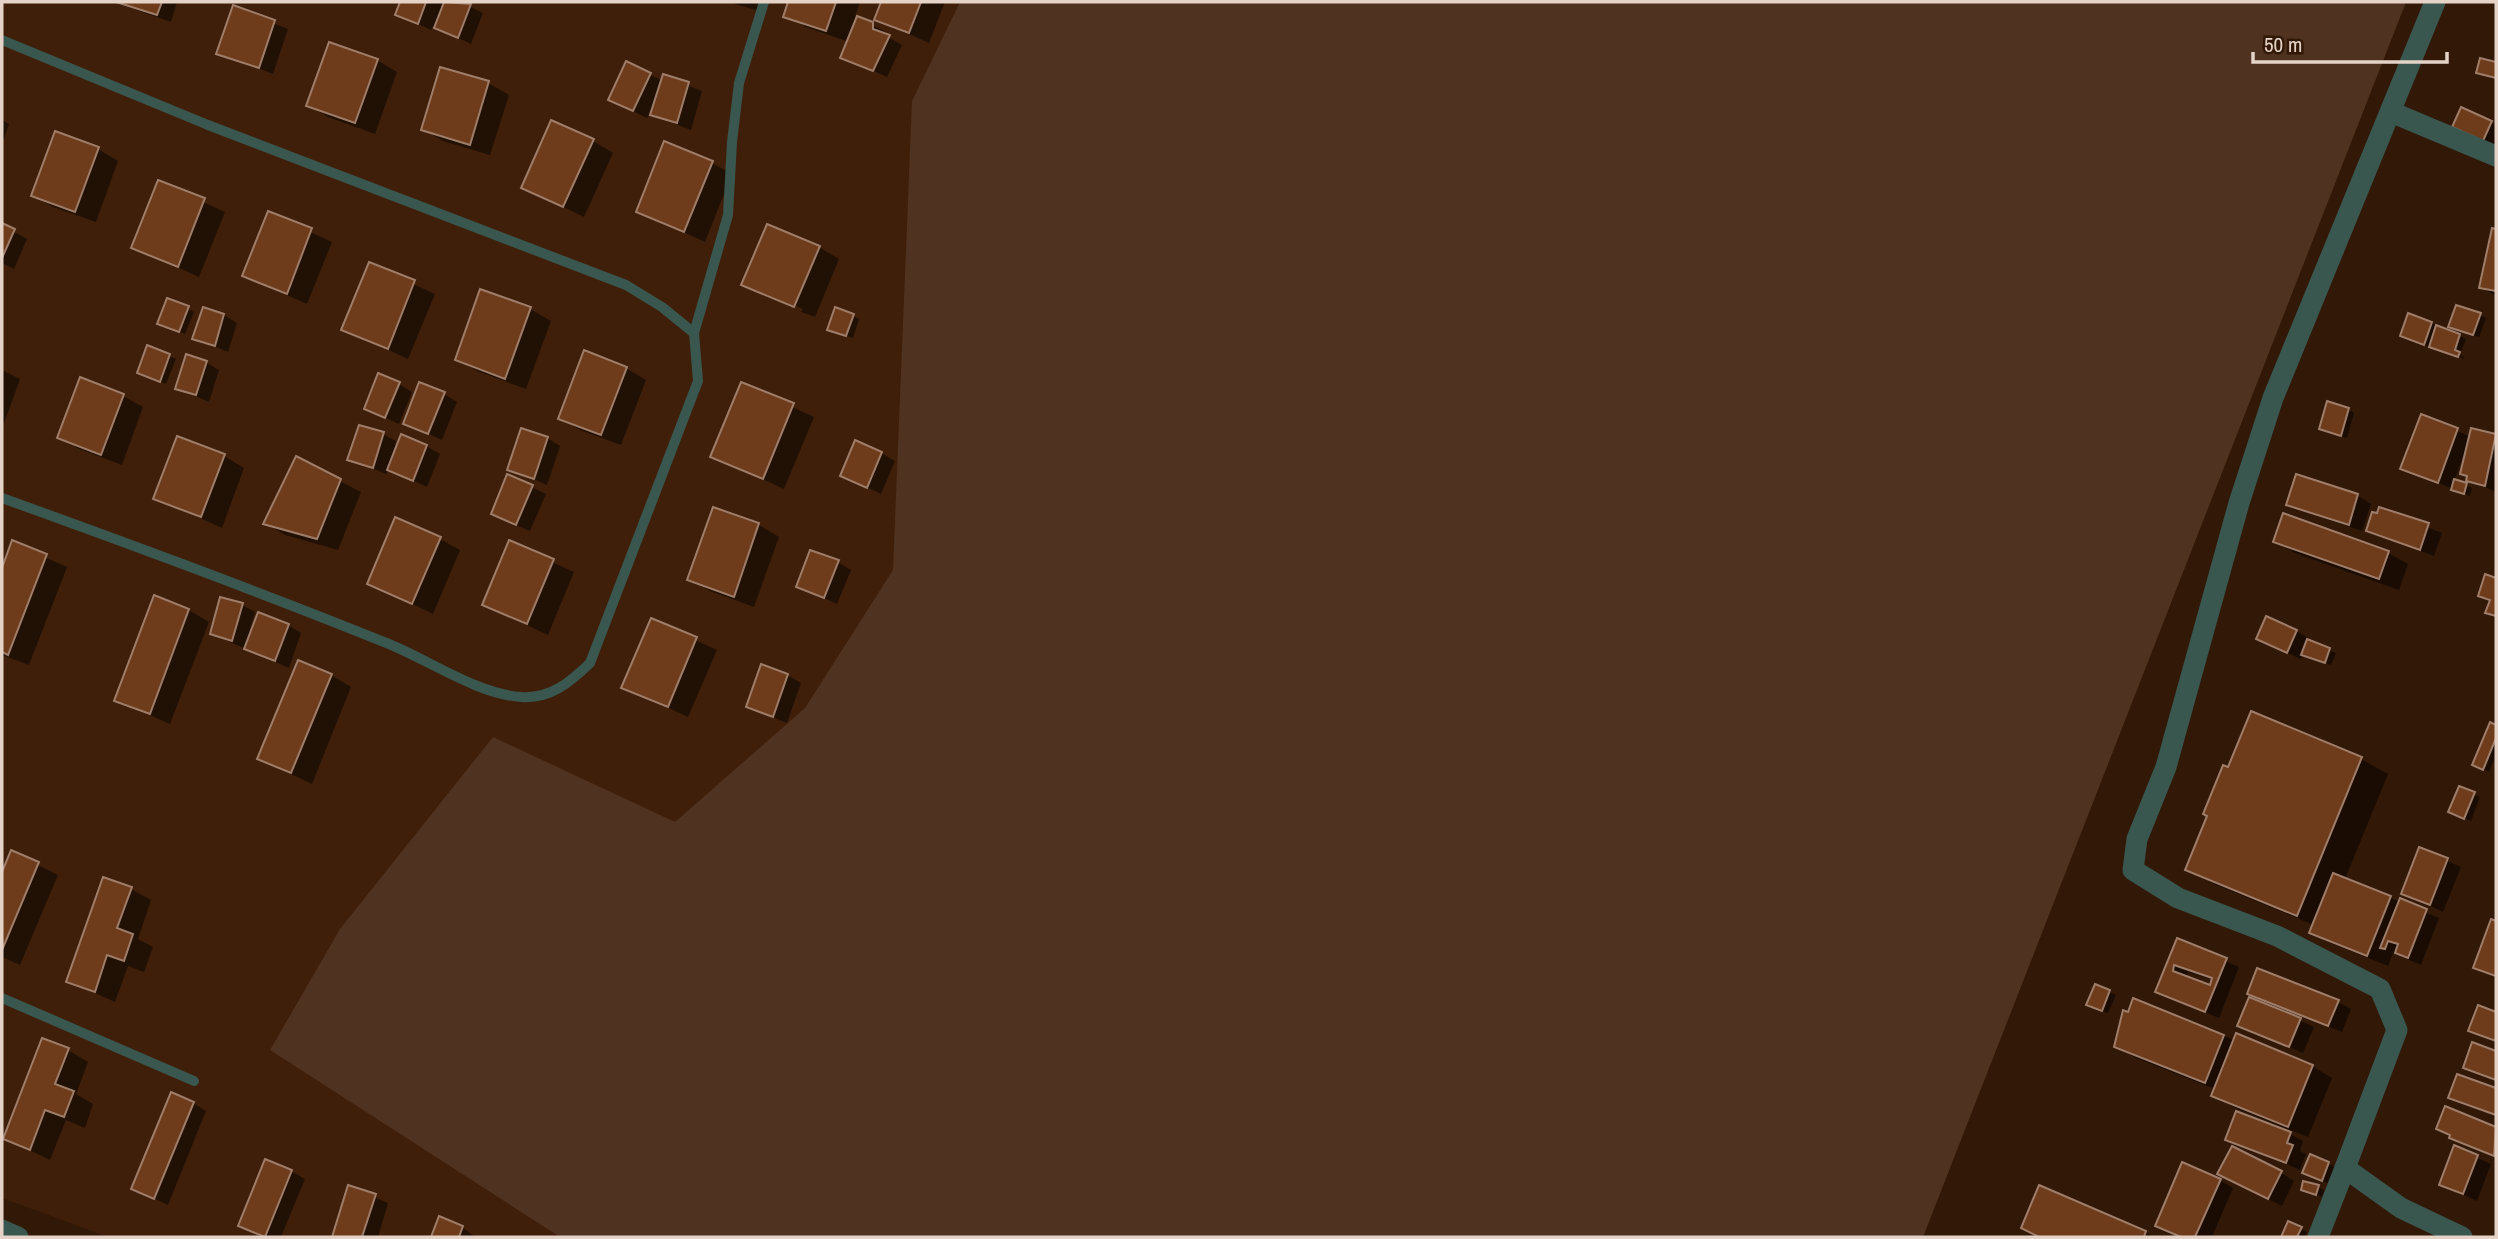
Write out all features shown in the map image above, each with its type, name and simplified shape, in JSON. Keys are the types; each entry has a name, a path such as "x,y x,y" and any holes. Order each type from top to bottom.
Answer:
{"street":[{"path":"2318,1237 2397,1030 2379,989 2277,936 2178,898 2133,870 2137,839 2166,767 2239,503 2273,398 2435,2"},
{"path":"2391,112 2496,156"},
{"path":"2345,1168 2401,1208 2462,1237"},
{"path":"2,1230 18,1237"}],"lane":[{"path":"2,498 242,585 389,643 476,685 521,697 550,694 568,684 590,663 698,381 694,334 728,215 732,142 740,83 764,2"},
{"path":"2,40 208,125 626,285 662,307 694,334"},
{"path":"2,998 194,1081"}],"shaded area":[{"path":"2,2 2406,2 1923,1237 108,1237 2,1198"},
{"path":"960,2 2406,2 1923,1237 560,1237 270,1050 340,929 493,737 675,822 805,708 893,570 912,101"}],"building":[{"path":"116,2 162,2 157,15"},
{"path":"400,2 426,2 418,24 395,15"},
{"path":"444,2 471,4 458,38 434,28"},
{"path":"788,2 836,2 826,31 783,17"},
{"path":"881,2 921,2 909,33 874,20"},
{"path":"233,5 275,20 259,68 216,54"},
{"path":"857,16 873,22 873,29 890,35 873,71 840,58"},
{"path":"329,42 378,59 355,123 306,106"},
{"path":"2480,58 2496,62 2496,78 2476,73"},
{"path":"626,61 651,73 633,111 608,100"},
{"path":"440,67 489,81 470,145 421,130"},
{"path":"663,74 689,82 677,123 650,115"},
{"path":"2461,107 2492,121 2483,141 2452,127"},
{"path":"551,120 594,139 563,207 521,188"},
{"path":"55,131 99,147 75,212 31,196"},
{"path":"664,141 713,161 684,232 636,212"},
{"path":"158,180 205,198 178,267 131,248"},
{"path":"268,211 312,228 287,294 242,276"},
{"path":"2,223 15,229 2,258"},
{"path":"767,224 820,246 794,307 741,285"},
{"path":"2492,228 2496,229 2496,291 2479,288"},
{"path":"369,262 415,280 388,349 341,330"},
{"path":"480,289 531,307 505,379 455,360"},
{"path":"167,298 189,306 179,332 157,324"},
{"path":"2456,305 2481,313 2473,335 2448,327"},
{"path":"203,307 224,314 215,346 192,339"},
{"path":"835,307 854,314 846,336 827,330"},
{"path":"2408,313 2432,322 2424,345 2400,336"},
{"path":"2436,325 2460,334 2455,350 2460,352 2458,357 2429,347"},
{"path":"147,345 170,354 160,382 137,373"},
{"path":"584,350 627,367 601,435 558,419"},
{"path":"186,354 207,361 196,395 175,389"},
{"path":"378,373 400,382 385,418 364,409"},
{"path":"80,377 124,394 101,455 57,438"},
{"path":"419,382 445,392 428,434 403,424"},
{"path":"741,382 794,403 763,479 710,457"},
{"path":"2327,401 2349,408 2341,436 2319,429"},
{"path":"2421,414 2458,428 2438,483 2400,469"},
{"path":"359,425 384,432 373,468 347,460"},
{"path":"521,428 548,437 534,479 507,470"},
{"path":"2471,428 2496,434 2485,486 2466,481 2467,476 2460,474"},
{"path":"401,434 427,445 413,481 387,470"},
{"path":"177,436 225,454 201,517 153,499"},
{"path":"855,440 882,452 867,488 840,476"},
{"path":"296,456 341,479 317,539 263,524"},
{"path":"507,474 533,485 516,525 491,514"},
{"path":"2296,474 2358,494 2349,525 2286,505"},
{"path":"2454,479 2467,483 2464,494 2451,490"},
{"path":"713,507 759,523 734,597 687,580"},
{"path":"2379,507 2429,523 2420,550 2366,531 2372,512 2377,513"},
{"path":"2283,513 2389,551 2379,579 2273,542"},
{"path":"395,517 441,537 412,604 367,584"},
{"path":"12,540 47,554 8,655 2,652 2,568"},
{"path":"509,540 554,559 527,624 482,605"},
{"path":"810,550 839,560 824,598 796,587"},
{"path":"2485,574 2496,578 2496,616 2485,613 2490,600 2478,596"},
{"path":"154,595 189,609 150,714 114,701"},
{"path":"220,597 243,603 232,641 210,634"},
{"path":"258,612 289,624 275,661 244,649"},
{"path":"2266,616 2297,630 2287,653 2256,639"},
{"path":"651,618 697,637 668,707 621,688"},
{"path":"2307,639 2330,648 2325,663 2301,655"},
{"path":"298,660 332,674 291,773 257,759"},
{"path":"761,664 788,674 773,717 746,707"},
{"path":"2251,711 2362,757 2297,916 2185,870 2207,816 2203,814 2223,765 2228,767"},
{"path":"2490,722 2496,725 2496,738 2483,770 2472,765"},
{"path":"2459,786 2475,792 2464,819 2448,812"},
{"path":"2419,847 2448,858 2430,905 2401,894"},
{"path":"11,850 39,862 2,950 2,872"},
{"path":"2333,873 2391,896 2367,956 2309,933"},
{"path":"103,877 132,887 117,928 133,934 124,961 107,955 95,992 66,982"},
{"path":"2400,898 2427,909 2408,958 2395,953 2398,944 2388,941 2385,949 2380,948"},
{"path":"2491,919 2496,921 2496,976 2473,968"},
{"path":"2177,938 2227,958 2205,1012 2155,992","holes":["2174,965 2212,978 2210,985 2173,971"]},
{"path":"2257,968 2339,1000 2328,1026 2247,994"},
{"path":"2095,984 2110,990 2102,1011 2086,1005"},
{"path":"2249,997 2301,1018 2289,1047 2237,1026"},
{"path":"2133,998 2224,1035 2205,1083 2114,1047 2123,1010 2128,1012"},
{"path":"2478,1005 2496,1012 2496,1041 2468,1031"},
{"path":"2236,1033 2313,1065 2288,1127 2211,1096"},
{"path":"42,1038 69,1048 55,1084 74,1091 64,1117 45,1110 30,1150 3,1139"},
{"path":"2472,1042 2496,1051 2496,1080 2463,1068"},
{"path":"2457,1074 2496,1088 2496,1115 2448,1098"},
{"path":"171,1092 194,1102 154,1199 131,1189"},
{"path":"2445,1106 2496,1127 2494,1156 2449,1138 2450,1135 2436,1129"},
{"path":"2236,1111 2291,1132 2287,1143 2293,1145 2286,1163 2225,1140"},
{"path":"2454,1145 2478,1155 2463,1194 2439,1185"},
{"path":"2232,1146 2282,1171 2268,1199 2217,1174"},
{"path":"2310,1154 2329,1162 2322,1181 2302,1173"},
{"path":"265,1159 292,1170 265,1237 238,1226"},
{"path":"2182,1162 2221,1179 2195,1237 2181,1237 2155,1226"},
{"path":"2303,1181 2319,1185 2316,1195 2301,1190"},
{"path":"348,1185 376,1194 362,1237 332,1237"},
{"path":"2039,1185 2146,1231 2144,1237 2039,1237 2021,1228"},
{"path":"439,1216 463,1226 459,1237 431,1237"},
{"path":"2288,1221 2302,1227 2297,1237 2281,1237"}]}
